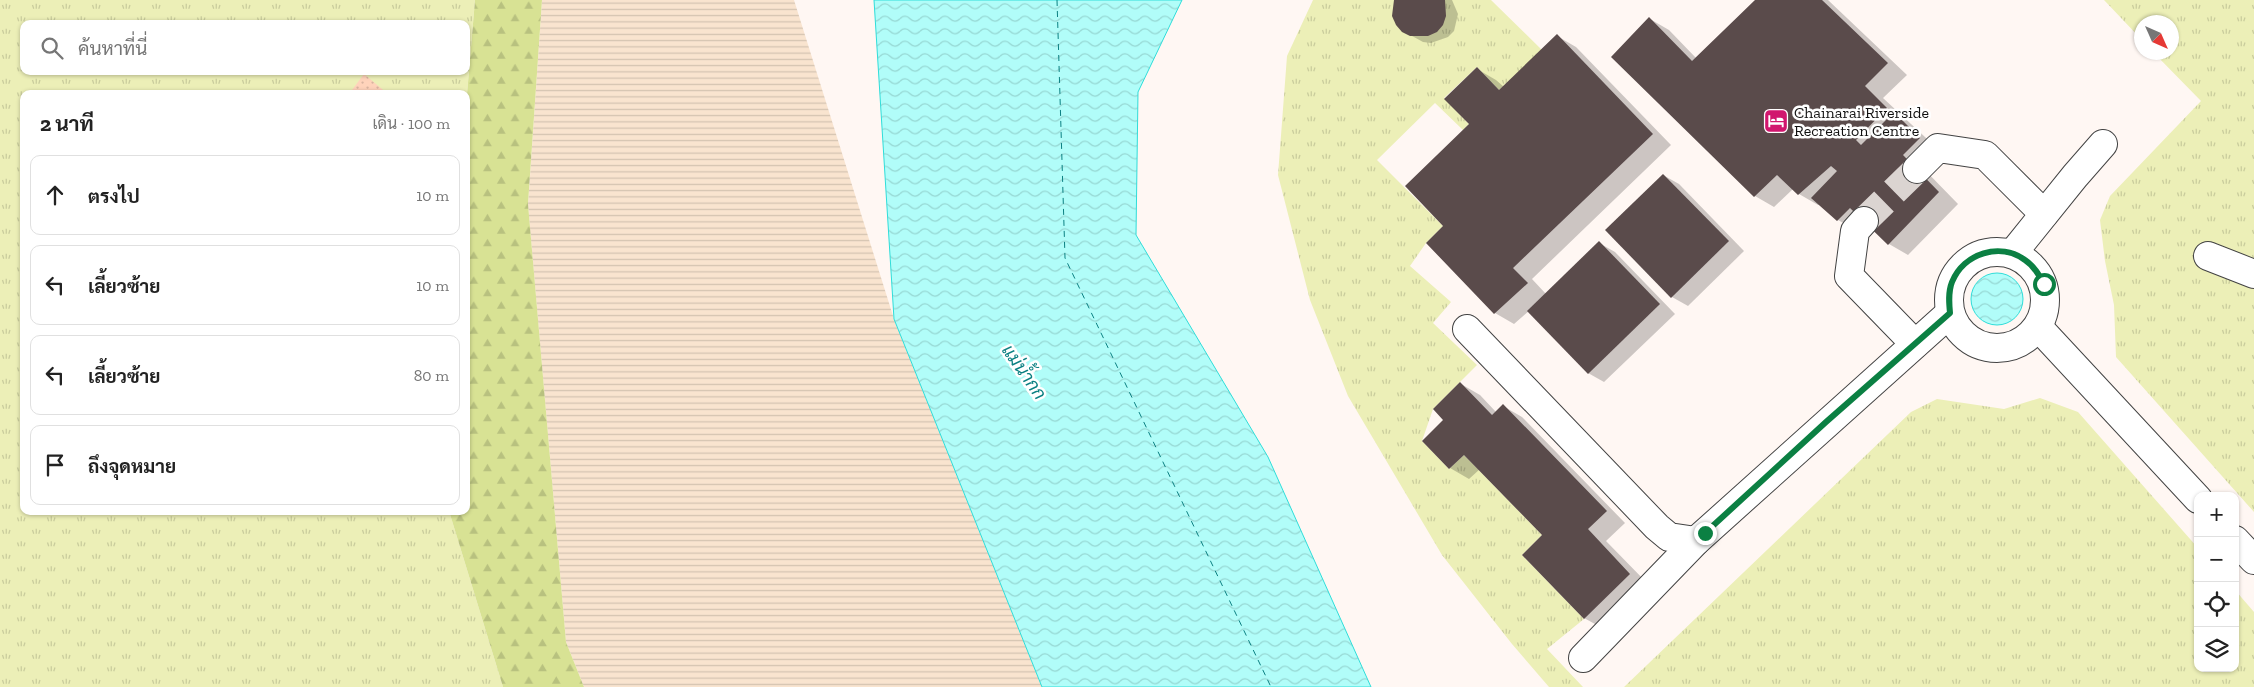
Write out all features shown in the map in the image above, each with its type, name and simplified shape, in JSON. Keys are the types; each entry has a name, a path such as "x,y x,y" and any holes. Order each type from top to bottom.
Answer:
{"lane":[{"path":"2013,253 2103,144"},
{"path":"1917,169 1938,148 1985,155 2044,214"},
{"path":"1864,221 1855,231 1849,276 1915,344"},
{"path":"1984,252 2013,253 2026,260 2037,271 2044,284 2046,298 2044,313 2038,327 2027,338 2013,346 1997,348 1982,346 1968,338 1957,327 1950,313 1949,298 1952,283 1959,270 1970,260 1984,252"},
{"path":"2208,256 2254,274"},
{"path":"1584,658 1696,541 1950,313"},
{"path":"2038,327 2194,495"},
{"path":"1467,329 1657,527 1669,537 1696,541"},
{"path":"2239,544 2254,560"}],"shaded area":[{"path":"542,0 794,0 894,319 1042,687 584,687 566,642 528,205"}],"green space":[{"path":"0,0 475,0 470,59 470,20 20,20 20,75 469,75 467,90 20,90 20,515 450,515 503,687 0,687"},
{"path":"475,0 542,0 528,204 566,642 584,687 503,687 450,515 470,515 470,90 467,90"},
{"path":"1313,0 1491,0 1542,50 1499,90 1477,67 1444,98 1469,124 1463,130 1435,103 1377,160 1443,226 1426,243 1410,266 1451,302 1433,323 1477,365 1433,409 1422,441 1449,469 1464,455 1542,535 1522,555 1584,619 1547,649 1583,687 1549,687 1512,644 1442,555 1348,396 1310,300 1278,175 1287,56"},
{"path":"2104,0 2254,0 2254,512 2239,495 2239,492 2236,492 2116,357 2114,305 2105,261 2100,220 2110,196 2201,101 2161,60 2179,60 2179,15 2134,15 2134,32"},
{"path":"2040,398 2078,412 2194,543 2194,672 2239,672 2239,595 2254,612 2254,687 1624,687 1911,412 1937,399 2004,409"}],"sand":[{"path":"365,75 383,90 352,90"}],"water":[{"name":"แม่น้ำกก","path":"874,0 1182,0 1138,92 1136,235 1268,457 1371,687 1042,687 894,319"},
{"path":"1997,273 2007,275 2015,281 2021,289 2023,299 2021,309 2015,317 2007,323 1997,325 1987,323 1979,317 1973,309 1971,299 1973,289 1979,281 1987,275"}],"building":[{"path":"1394,0 1445,0 1446,16 1443,25 1437,32 1428,36 1410,36 1402,32 1392,16"},
{"name":"Chainarai Riverside Recreation Centre","path":"1755,0 1822,0 1888,63 1865,86 1887,108 1856,140 1861,145 1894,112 1920,138 1903,155 1939,192 1888,245 1850,208 1837,221 1811,198 1837,171 1831,166 1798,195 1777,175 1754,197 1611,57 1649,17 1692,61"},
{"path":"1557,34 1653,134 1513,268 1528,283 1494,314 1426,243 1443,226 1405,186 1469,124 1444,99 1477,67 1499,90"},
{"path":"1663,174 1729,241 1671,298 1605,230"},
{"path":"1599,241 1660,304 1588,374 1527,311"},
{"path":"1460,382 1492,415 1503,404 1607,511 1588,529 1630,574 1584,619 1522,555 1542,535 1464,455 1449,469 1422,441 1443,420 1433,409"}],"ferry route":[{"path":"1057,0 1065,258 1271,687"}],"tunnel":[{"path":"1864,221 1917,169"}],"place":[{"name":"Chainarai Riverside Recreation Centre","path":"1776,121"}],"route":[{"path":"1705,533 1826,422 1950,313 1949,298 1952,283 1959,270 1970,260 1984,252 2013,253 2026,260 2037,271 2044,284"}]}
